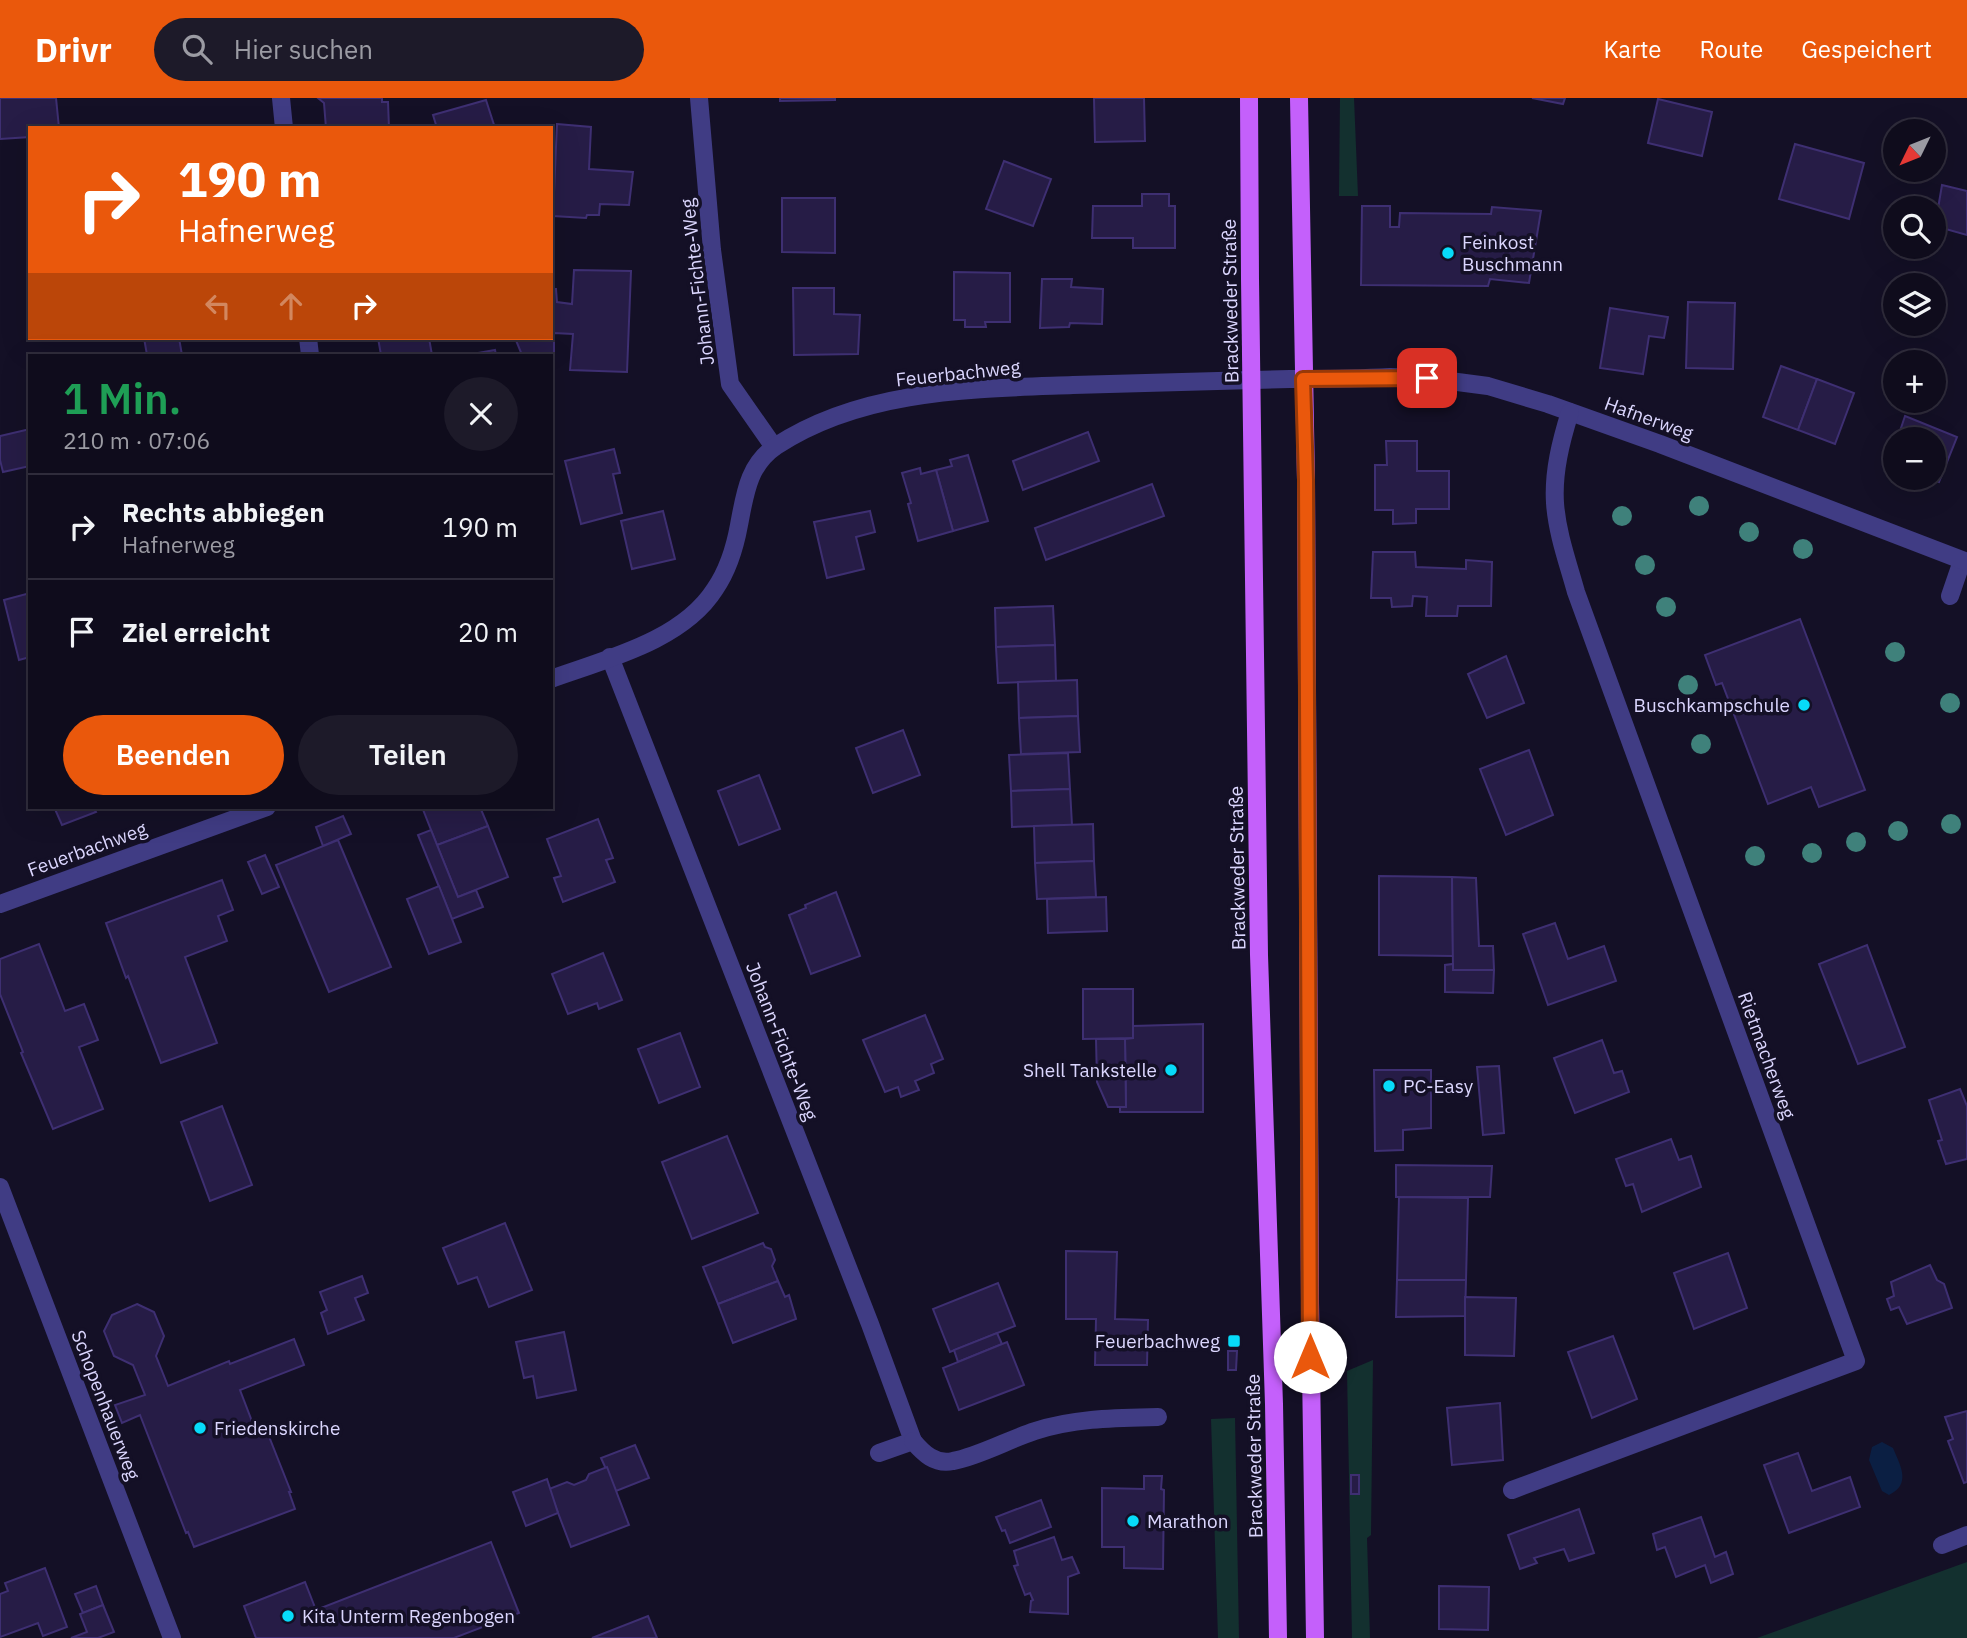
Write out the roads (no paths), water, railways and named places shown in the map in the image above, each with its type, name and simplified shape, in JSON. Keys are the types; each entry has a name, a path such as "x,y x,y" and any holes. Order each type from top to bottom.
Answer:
{"main road":[{"name":"Brackweder Straße","path":"1250,98 1259,955 1273,1363 1278,1638"},
{"path":"1298,98 1306,480 1310,1289 1315,1638"}],"street":[{"path":"281,98 284,126"},
{"name":"Johann-Fichte-Weg","path":"699,98 712,250 730,384 774,447"},
{"name":"Hafnerweg","path":"1303,379 1390,377 1488,386 1570,412 1685,454 1965,562"},
{"name":"Feuerbachweg","path":"553,678 663,637 701,606 726,572 746,486 755,466 774,447 839,415 876,403 912,396 993,388 1303,379"},
{"name":"Rietmacherweg","path":"1512,1490 1856,1361 1576,593 1562,542 1555,502 1558,452 1570,412"},
{"path":"1950,596 1965,562"},
{"name":"Johann-Fichte-Weg","path":"610,657 870,1324 912,1440"},
{"name":"Feuerbachweg","path":"0,904 261,809"},
{"name":"Schopenhauerweg","path":"0,1187 172,1638"},
{"path":"880,1453 912,1440 924,1455 938,1461 953,1462 1066,1422 1158,1417"},
{"path":"1942,1545 1967,1535"}],"water":[{"path":"1882,1442 1893,1448 1902,1474 1900,1485 1889,1495 1882,1491 1869,1460 1872,1447"}],"place":[{"name":"Feinkost Buschmann","path":"1448,253"},
{"name":"Buschkampschule","path":"1804,705"},
{"name":"Shell Tankstelle","path":"1171,1070"},
{"name":"PC-Easy","path":"1389,1086"},
{"name":"Feuerbachweg","path":"1234,1341"},
{"name":"Friedenskirche","path":"200,1428"},
{"name":"Marathon","path":"1133,1521"},
{"name":"Kita Unterm Regenbogen","path":"288,1616"}]}
